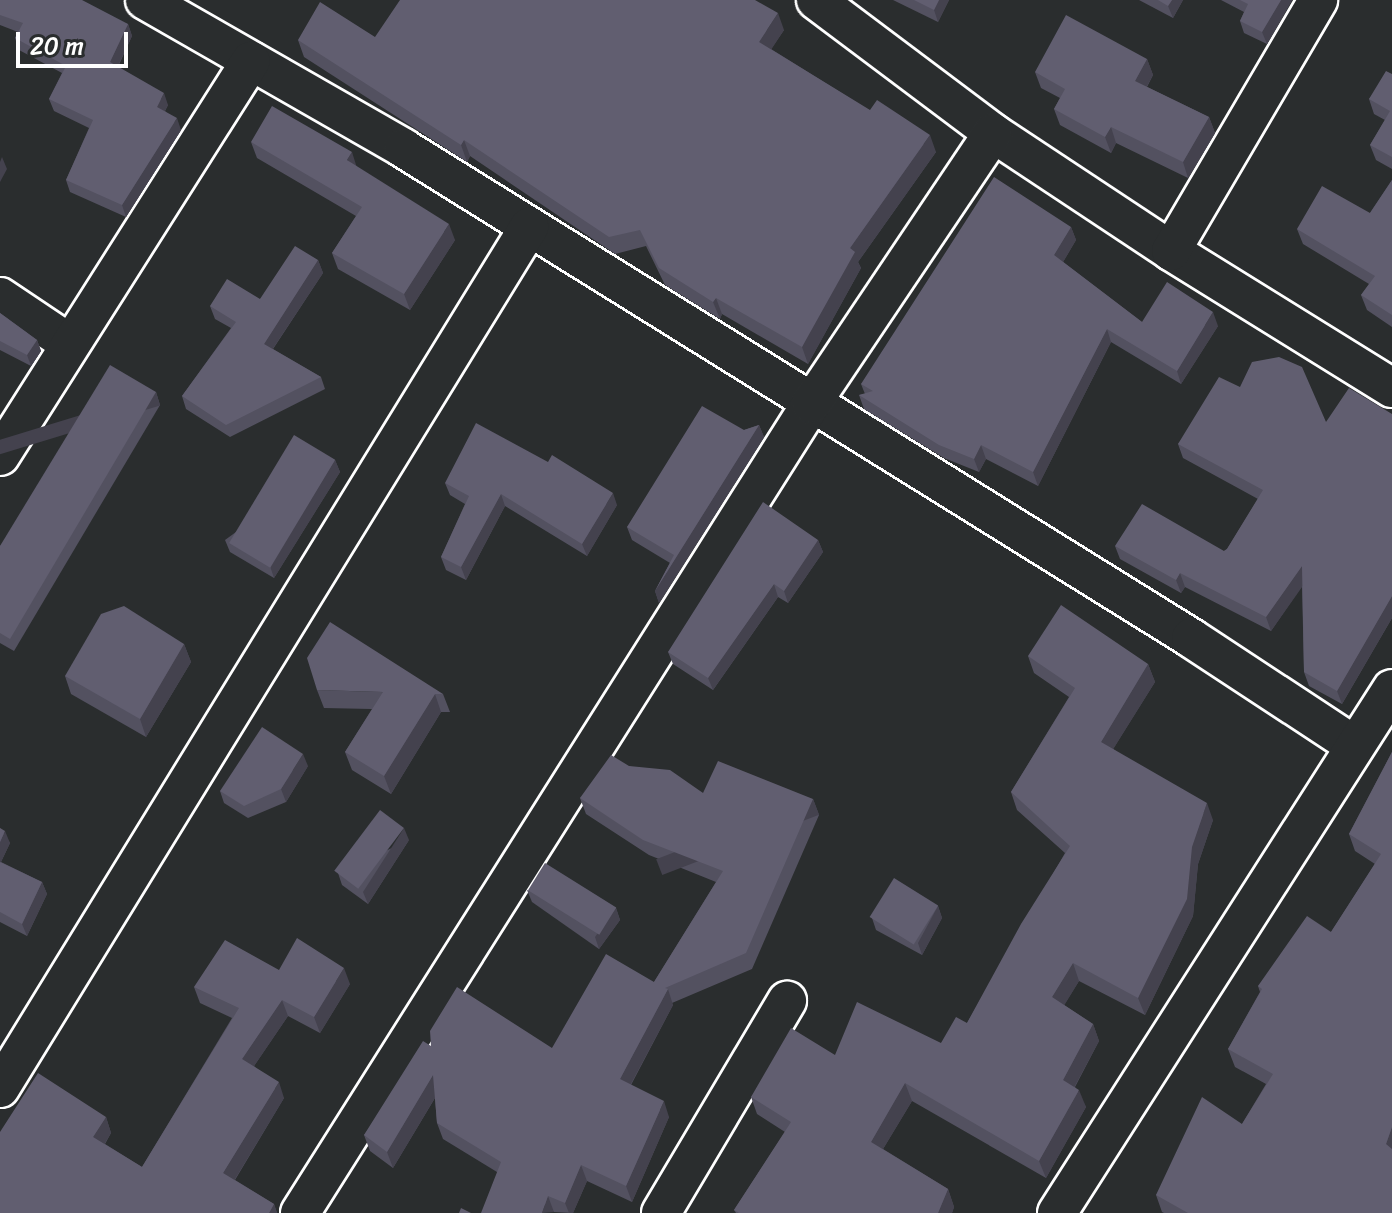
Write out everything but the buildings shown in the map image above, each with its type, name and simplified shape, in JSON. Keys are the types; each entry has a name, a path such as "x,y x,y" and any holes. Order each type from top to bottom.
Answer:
{"street":[{"path":"145,0 403,148 1191,638 1354,745"},
{"path":"816,0 993,133 1171,251 1392,388"},
{"path":"1171,251 1318,0"},
{"path":"0,456 251,61"},
{"path":"300,1213 811,404 993,133"},
{"path":"0,1088 529,227"},
{"path":"0,297 70,344"},
{"path":"1057,1213 1392,689"},
{"path":"661,1213 787,1001"}]}
